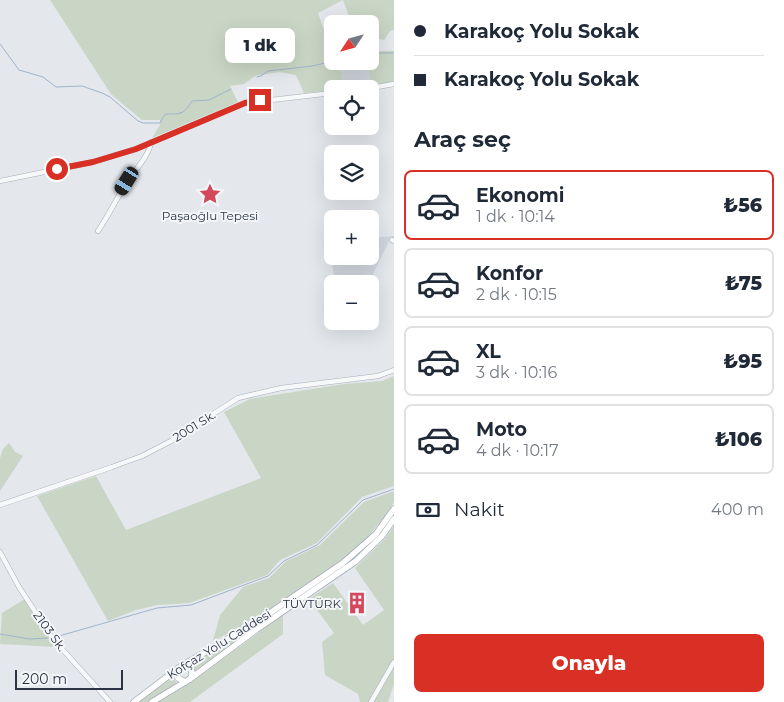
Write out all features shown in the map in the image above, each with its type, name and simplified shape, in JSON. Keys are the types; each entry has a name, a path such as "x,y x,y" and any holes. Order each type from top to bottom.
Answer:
{"main road":[{"name":"Kofçaz Yolu Caddesi","path":"134,702 180,667 261,619 343,563 376,534 394,509"},
{"name":"Kofçaz Yolu Caddesi","path":"152,702 187,681 257,629 356,561 382,536 394,519"},
{"path":"187,666 191,669 192,674 187,681 178,678 176,674 180,667 187,666"}],"street":[{"path":"379,87 394,84"},
{"path":"0,180 93,162 136,149 245,103 324,94"},
{"path":"98,231 115,205 127,181 150,150 152,142"},
{"name":"2001 Sk.","path":"0,505 112,468 142,456 171,441 238,398 281,388 378,376 394,370"},
{"name":"2103 Sk.","path":"0,552 19,588 53,639 110,702"},
{"path":"372,702 394,662"}],"shaded area":[{"path":"341,70 368,70 370,80 342,80"},
{"path":"394,236 394,239 391,237 379,262 379,237"},
{"path":"332,265 377,265 373,275 334,275"}],"green space":[{"path":"50,0 343,0 318,13 324,30 324,70 341,70 342,80 324,80 324,91 304,93 296,75 279,72 255,76 244,84 230,86 238,102 152,138 160,125 160,120 142,120 111,94"},
{"path":"343,0 394,0 394,30 390,31 384,40 379,39 379,15 349,15"},
{"path":"379,51 394,51 394,82 379,84 379,80 370,80 368,70 379,70"},
{"path":"394,376 394,486 362,497 317,543 280,560 267,575 189,603 158,605 136,610 108,621 37,496 96,476 126,530 261,478 224,412 250,399 344,384 382,381"},
{"path":"9,443 15,452 23,456 0,491 0,458 3,449"},
{"path":"394,491 394,502 389,511 366,539 351,553 254,620 213,641 220,615 243,587 269,578 285,562 320,545 364,502"},
{"path":"394,526 394,660 368,702 360,702 358,694 325,675 322,642 334,633 309,599 333,583 363,625 384,610 355,568 385,539"},
{"path":"25,599 57,647 0,644 2,613"},
{"path":"283,615 283,634 190,702 158,702 184,687"},
{"path":"253,629 196,672 190,664"},
{"path":"394,665 394,684 388,702 373,702"},
{"path":"172,676 177,684 147,702 138,702"}],"waterway":[{"path":"0,44 19,70 43,77 56,87 82,86 102,93 143,123 160,123 166,114 182,112 192,101 209,100 231,89"},
{"path":"379,53 394,53"},
{"path":"257,77 268,71 324,63"},
{"path":"59,636 157,608 191,605 268,576 284,561 317,545 363,500 394,489"},
{"path":"0,634 29,639 48,638"}],"place":[{"name":"Paşaoğlu Tepesi","path":"210,194"},
{"name":"TÜVTÜRK","path":"357,603"}],"route":[{"path":"57,169 93,162 136,149 245,103 260,100"}]}
